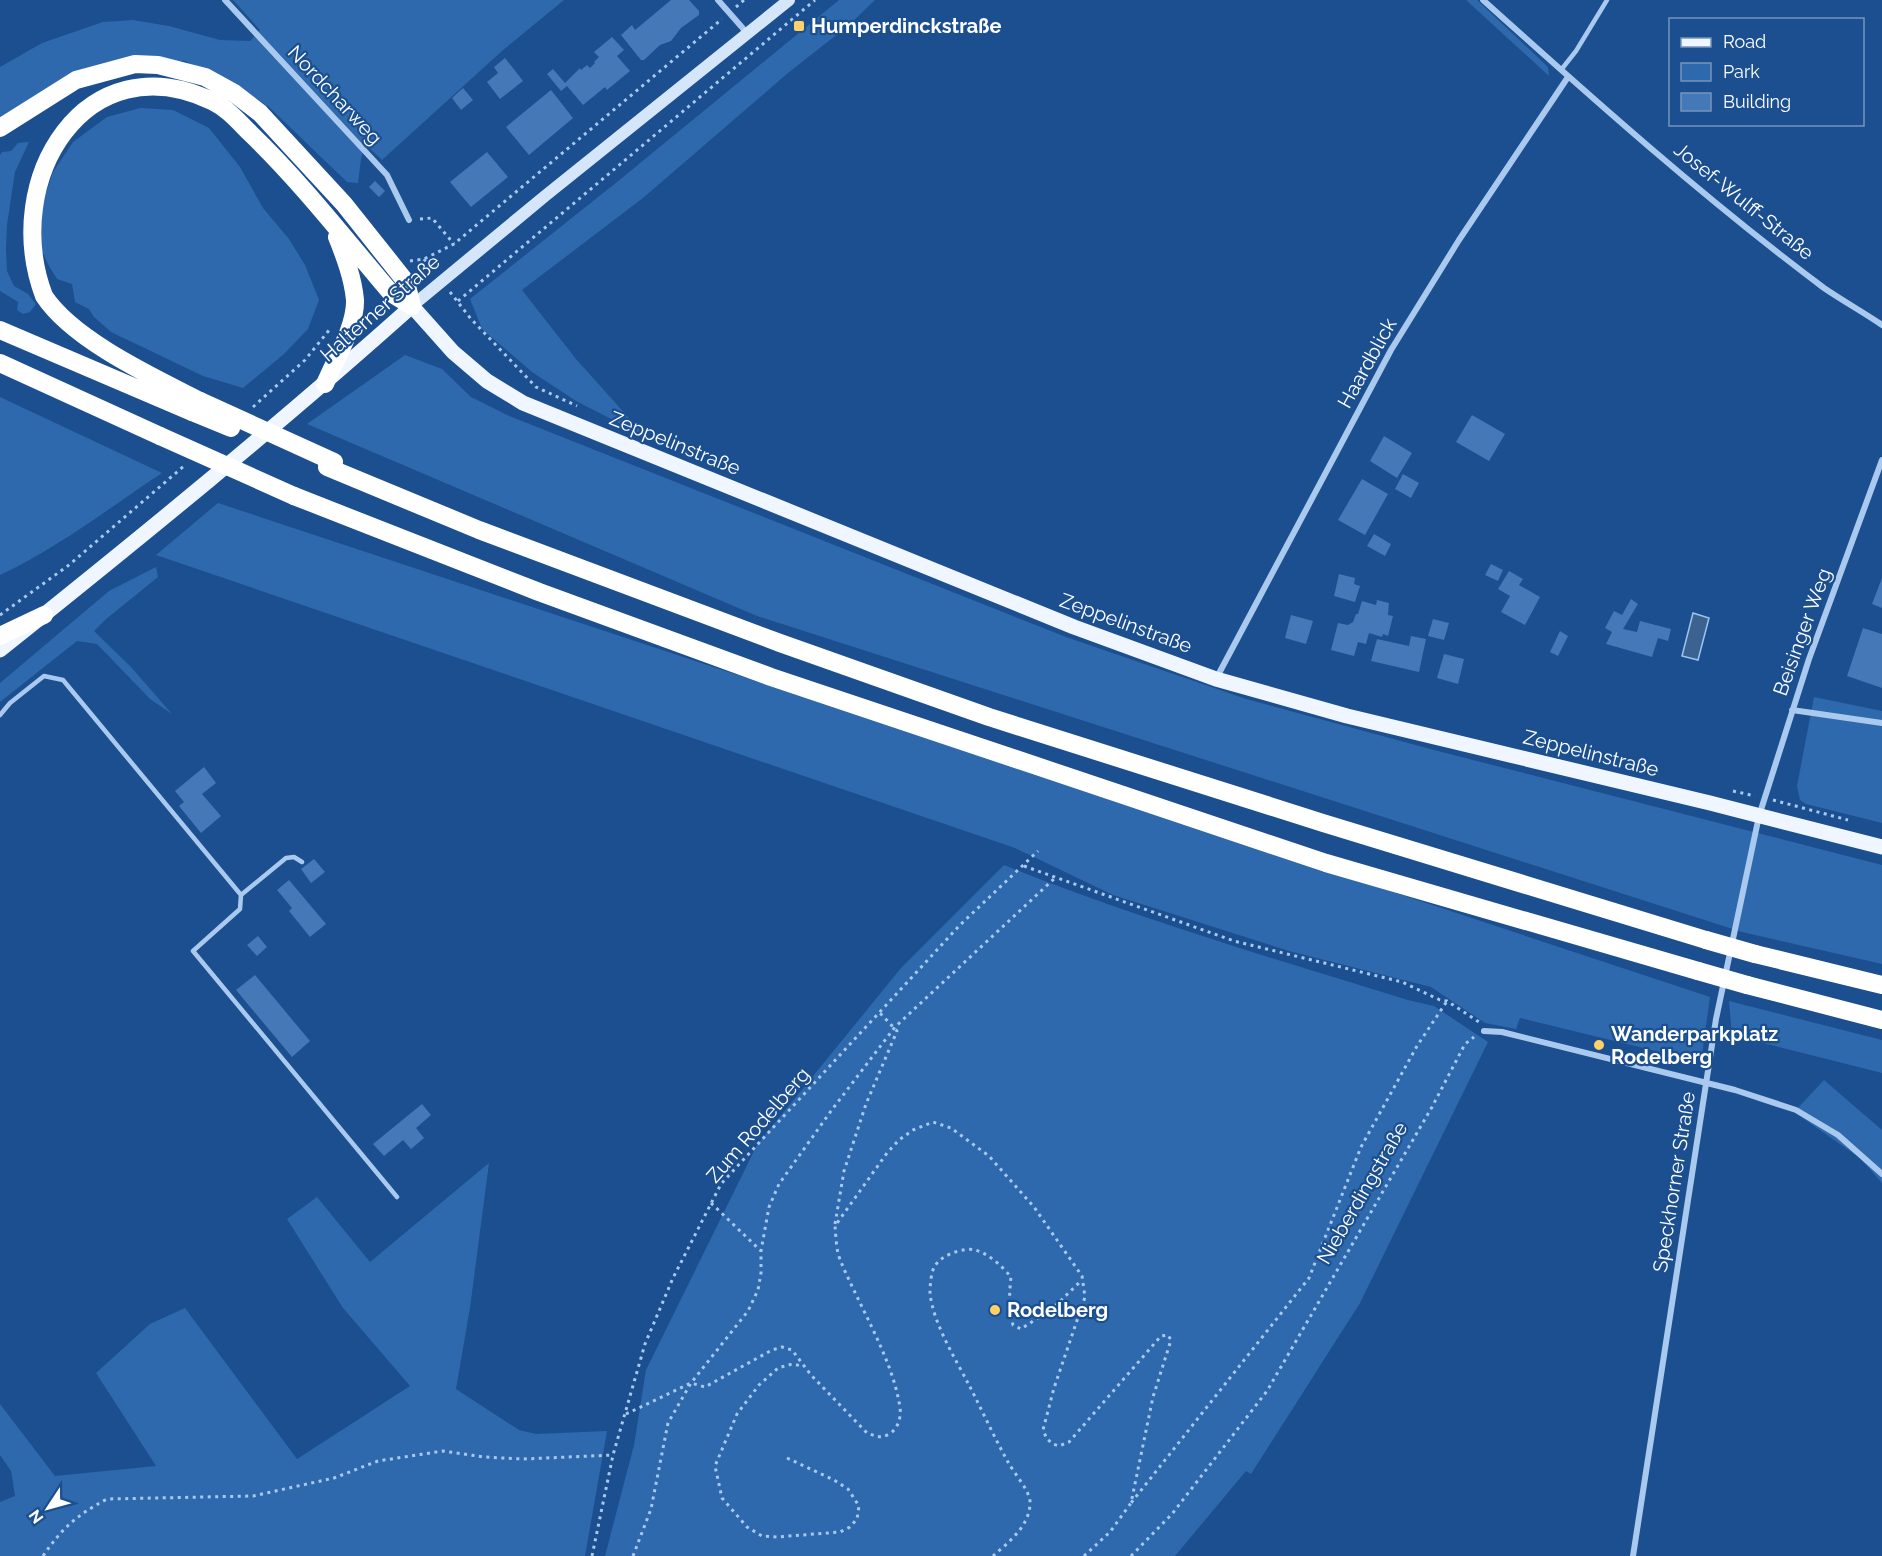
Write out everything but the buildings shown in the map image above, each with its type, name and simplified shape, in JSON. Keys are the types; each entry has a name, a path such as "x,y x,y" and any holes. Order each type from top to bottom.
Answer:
{"highway":[{"path":"0,128 76,80 135,64 158,64 205,77 234,93 260,113 344,204 406,282 412,306"},
{"path":"196,406 94,342 68,322 45,298 29,272 22,248 19,219 21,194 28,169 38,149 54,129 73,112 95,99 118,90 140,86 167,87 214,101 272,154 391,293 412,306"},
{"path":"325,384 350,329 355,302 350,270 332,224"},
{"path":"0,330 196,406 479,530 989,717 1323,823 1706,940 1882,985"},
{"path":"0,363 294,496 538,592 771,678 1326,863 1747,985 1882,1020"},
{"path":"0,636 44,615"}],"main road":[{"name":"Halterner Straße","path":"0,650 325,384 441,282 789,0"},
{"name":"Zeppelinstraße","path":"412,306 453,352 487,381 523,403 1074,627 1216,679 1347,716 1882,847"}],"street":[{"name":"Nordcharweg","path":"225,0 387,175 409,220"},
{"path":"718,0 747,33"},
{"name":"Josef-Wulff-Straße","path":"1483,0 1568,77 1705,194 1826,289 1882,325"},
{"name":"Haardblick","path":"1216,679 1391,350 1460,240 1568,77"},
{"name":"Beisinger Weg","path":"1759,816 1809,659 1882,460"},
{"path":"1792,710 1882,723"},
{"name":"Speckhorner Straße","path":"1633,1556 1716,1019 1759,816"},
{"path":"1484,1031 1502,1032 1735,1090 1796,1110 1838,1135 1882,1174"}],"lane":[{"path":"1561,70 1576,51 1607,0"},
{"path":"0,715 10,703 44,676 63,680 241,895 240,909 193,951 397,1197"},
{"path":"241,895 286,858 294,857 302,862"}],"path":[{"path":"577,406 536,387 471,319 423,260 454,244 744,0"},
{"path":"458,301 815,0"},
{"path":"409,220 432,218 454,244"},
{"path":"1730,790 1850,820"},
{"name":"Zum Rodelberg","path":"592,1556 613,1455 645,1344 673,1278 721,1184 960,925 1038,851"},
{"path":"1024,866 1234,941 1402,982 1440,1000 1447,1001 1482,1025 1484,1031"},
{"path":"633,1556 651,1509 668,1423 691,1383 748,1311 758,1290 761,1272 760,1251 769,1208 779,1184 895,1027 1056,877"},
{"path":"1084,1556 1110,1532 1309,1278 1361,1147 1417,1046 1447,1001"},
{"path":"626,1414 691,1383 705,1387 772,1350 782,1347 792,1350 804,1366 867,1433 884,1437 894,1432 899,1421 900,1403 889,1365 839,1259 834,1226 844,1171 866,1104 897,1031 879,1012"},
{"name":"Nieberdingstraße","path":"1131,1556 1172,1515 1267,1391 1432,1107 1465,1044 1484,1031"},
{"path":"834,1226 887,1153 913,1130 933,1122 951,1128 989,1156 1034,1207 1083,1280 1085,1297 1054,1388 1043,1430 1047,1439 1059,1446 1069,1442 1161,1336 1168,1335 1171,1340 1153,1397 1131,1503"},
{"path":"711,1203 760,1251"},
{"path":"993,1556 1016,1535 1028,1516 1030,1500 955,1359 935,1314 930,1291 934,1266 957,1251 974,1249 1005,1269 1011,1277 1009,1298 1013,1324 1022,1329 1053,1308 1083,1280"},
{"path":"787,1458 848,1489 859,1506 857,1519 850,1527 840,1532 762,1536 747,1527 722,1498 715,1466 737,1414 759,1385 778,1368 792,1364 804,1366"},
{"path":"43,1556 56,1536 74,1519 107,1499 253,1497 334,1478 378,1461 443,1451 484,1457 523,1459 613,1455"}],"green space":[{"path":"233,0 564,0 502,51 382,160 365,144 358,183 347,182 269,107 185,61 135,60 0,118 0,67 42,43 103,22 133,20 169,26 220,40 250,41 260,30"},
{"path":"839,0 875,0 849,25 788,73 643,198 522,290 576,359 646,437 576,401 532,372 482,329 470,299"},
{"path":"1466,0 1477,0 1548,67 1549,76"},
{"path":"140,108 173,110 209,128 240,167 263,208 289,239 305,265 319,300 308,329 284,354 243,388 203,376 111,332 94,317 89,309 75,302 72,284 57,279 37,240 42,205 53,172 73,142 107,117"},
{"path":"29,142 15,172 6,249 7,271 14,286 28,294 36,304 30,312 23,314 17,310 18,302 0,291 0,155 2,152 11,151 18,143"},
{"path":"405,355 442,369 471,397 507,415 1066,637 1246,699 1434,750 1882,865 1882,964 1742,932 757,616 307,424"},
{"path":"0,397 162,473 63,540 0,575"},
{"path":"218,503 1710,997 1701,1062 1520,1018 1516,1029 1485,1023 1431,987 1289,951 1113,895 1015,848 156,555"},
{"path":"156,567 158,577 94,631 131,667 172,714 150,699 97,644 77,641 0,702 0,683 109,591"},
{"path":"1814,697 1882,711 1882,823 1806,804 1800,800 1797,786"},
{"path":"1004,865 1103,903 1204,937 1434,1006 1488,1042 1360,1303 1251,1474 1246,1471 1175,1556 605,1556 634,1445 646,1370 757,1145 901,968"},
{"path":"1729,1001 1882,1040 1882,1073 1732,1035"},
{"path":"1824,1080 1882,1130 1882,1183 1860,1158 1794,1112"},
{"path":"489,1163 470,1308 456,1389 519,1430 536,1434 607,1431 585,1556 0,1556 0,1502 15,1496 11,1471 0,1455 0,1404 55,1476 156,1466 96,1373 150,1324 185,1308 297,1459 410,1386 343,1308 287,1219 317,1197 370,1262"}],"shaded area":[{"path":"1693,613 1709,618 1698,660 1682,656"}],"place":[{"name":"Humperdinckstraße","path":"799,26"},
{"name":"Wanderparkplatz Rodelberg","path":"1599,1045"},
{"name":"Rodelberg","path":"995,1310"}]}
